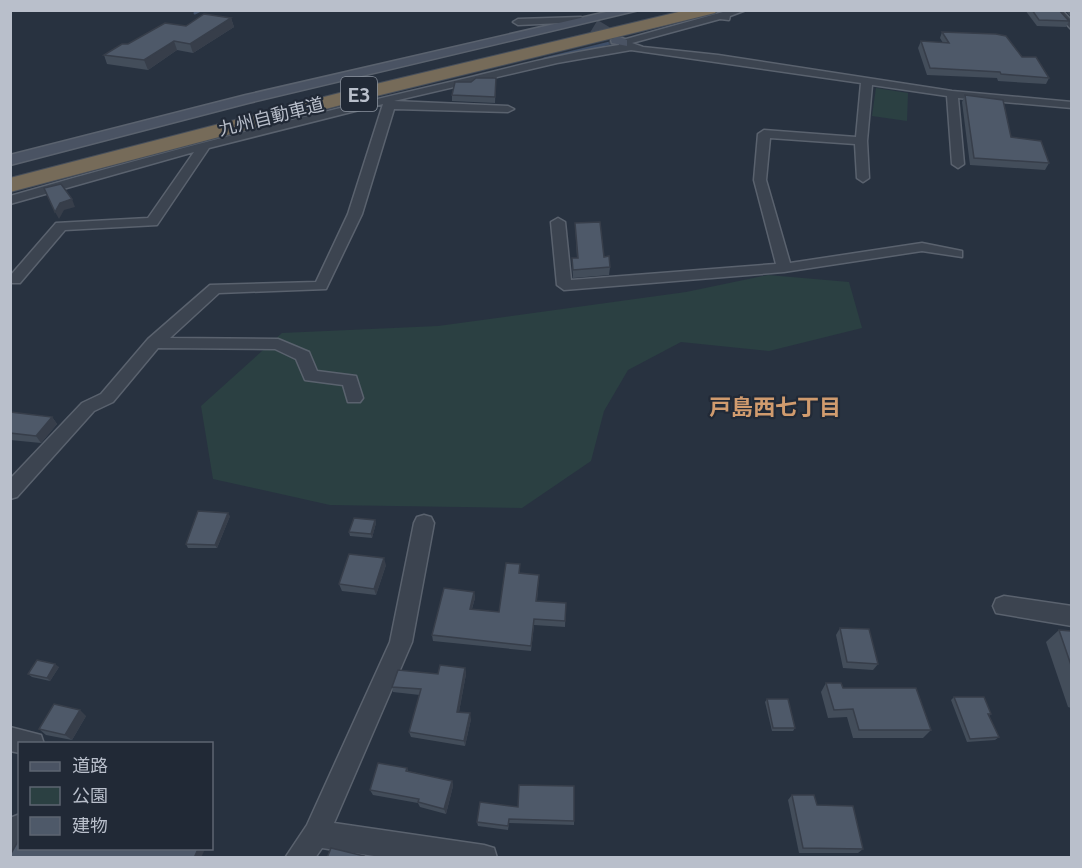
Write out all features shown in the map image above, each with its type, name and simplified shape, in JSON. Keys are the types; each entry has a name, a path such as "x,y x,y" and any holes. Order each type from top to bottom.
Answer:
{"highway":[{"name":"九州自動車道","path":"10,175 343,89 677,10"},
{"name":"九州自動車道","path":"10,185 344,98 718,15"}],"street":[{"path":"568,10 586,23"},
{"path":"10,160 246,99 586,23 633,10"},
{"path":"10,200 205,146 389,103 742,10"},
{"path":"1057,10 1071,27"},
{"path":"518,22 586,23"},
{"path":"623,43 952,94 1071,105"},
{"path":"863,178 861,141 867,80"},
{"path":"952,94 958,164"},
{"path":"389,103 508,109"},
{"path":"10,492 88,406 107,398 154,343 215,288 321,286 355,214 389,103"},
{"path":"784,268 760,180 764,134 861,141"},
{"path":"15,280 61,226 152,222 205,146"},
{"path":"558,222 564,285 784,268 922,247 957,254"},
{"path":"154,343 278,344 303,356 311,376 350,380 354,398"},
{"path":"298,858 316,834 401,642 424,523"},
{"path":"1004,606 1071,616"},
{"path":"10,844 18,830"},
{"path":"316,834 484,858"}],"green space":[{"path":"876,88 908,93 907,121 872,116"},
{"path":"768,275 849,282 862,328 769,351 681,342 628,370 604,411 591,461 522,508 330,505 213,479 201,406 282,333 438,326 686,292"}],"building":[{"path":"1032,10 1059,10 1069,21 1039,20"},
{"path":"204,14 231,18 190,44 174,41 144,60 104,55 165,23 186,26"},
{"path":"942,32 1006,36 1022,57 1036,57 1049,78 1001,74 1000,72 930,68 921,41 949,43"},
{"path":"476,78 496,78 495,97 452,95 455,82 471,82"},
{"path":"965,95 1003,100 1011,137 1041,141 1049,163 974,158"},
{"path":"61,184 72,199 60,203 55,212 44,188"},
{"path":"600,222 604,257 609,256 610,267 573,270 572,258 578,258 575,223"},
{"path":"10,412 52,417 36,436 10,433"},
{"path":"198,511 228,513 215,545 186,544"},
{"path":"354,518 375,520 371,534 349,532"},
{"path":"349,554 384,558 374,589 339,584"},
{"path":"506,563 520,564 519,573 539,575 536,601 566,603 565,621 534,619 531,646 432,635 444,588 474,592 470,609 499,612"},
{"path":"840,628 869,629 878,664 847,662"},
{"path":"1059,630 1071,631 1071,665"},
{"path":"37,660 55,664 47,678 28,674"},
{"path":"440,665 465,668 457,712 470,713 464,741 409,732 421,689 392,687 398,670 438,674"},
{"path":"826,683 841,683 843,688 916,688 931,730 859,730 853,709 834,710"},
{"path":"954,697 984,697 991,714 988,714 999,737 970,739"},
{"path":"767,699 788,699 795,728 773,728"},
{"path":"54,704 80,710 65,735 39,729"},
{"path":"378,763 407,768 406,771 452,781 444,809 418,802 419,799 370,790"},
{"path":"519,785 574,786 574,821 509,819 508,826 477,822 480,802 518,807"},
{"path":"792,795 814,795 817,805 853,806 863,849 803,848"},
{"path":"18,841 18,850 198,850 194,858 10,858"},
{"path":"331,848 364,856 363,858 327,858"}],"waterway":[{"path":"195,13 201,10"},
{"path":"544,59 610,43"}],"tunnel":[{"path":"594,26 617,40"}],"district":[{"name":"戸島西七丁目","path":"775,406"}]}
